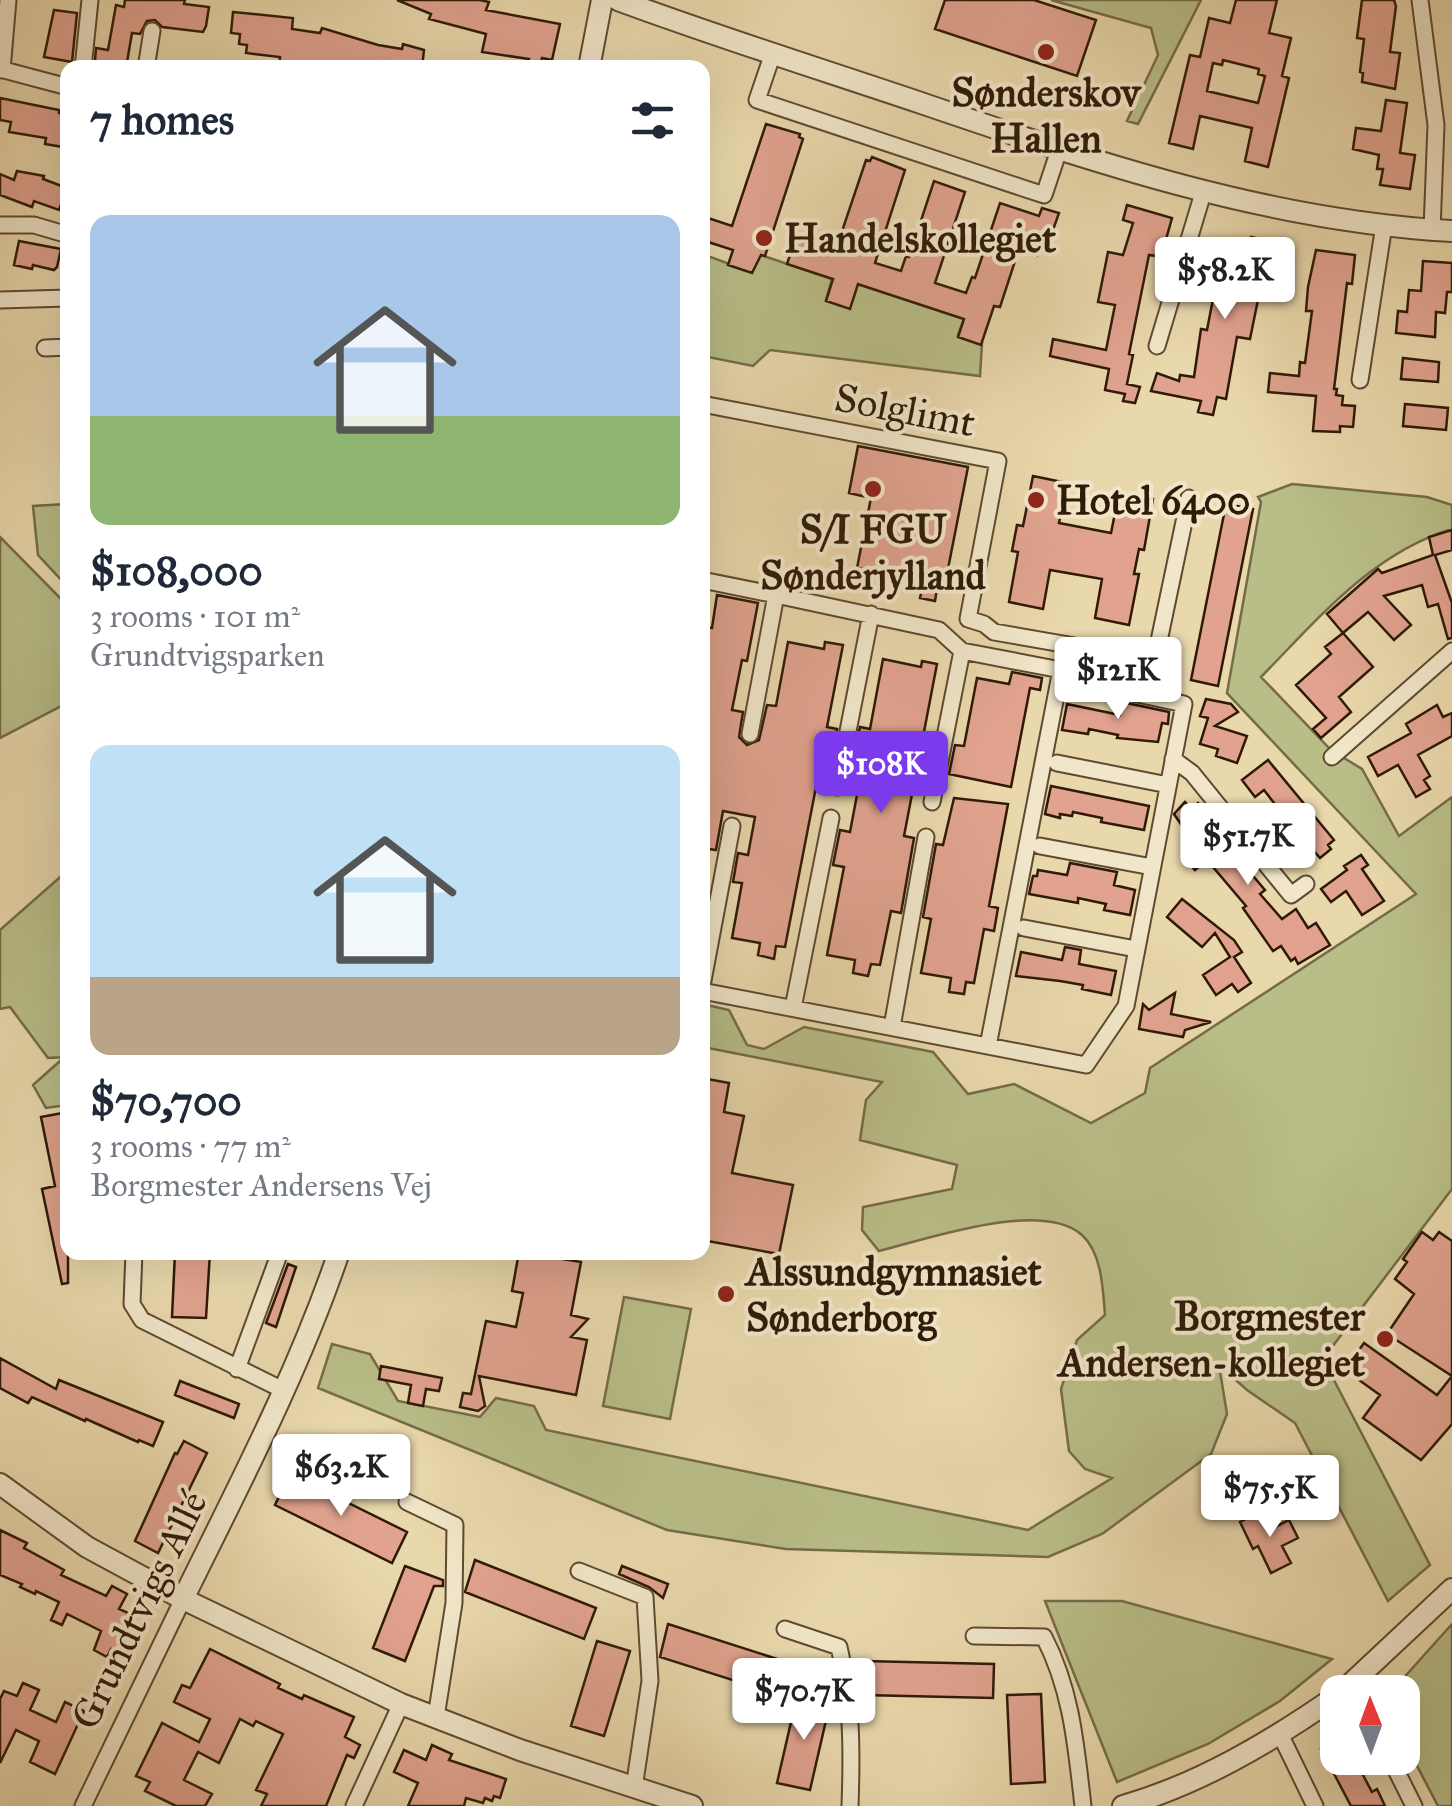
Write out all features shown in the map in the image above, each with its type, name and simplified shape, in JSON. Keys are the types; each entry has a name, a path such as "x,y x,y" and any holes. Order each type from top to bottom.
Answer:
{"street":[{"path":"8,0 1,69 60,85"},
{"path":"84,60 90,0"},
{"path":"591,60 602,0"},
{"path":"618,0 1059,150 1204,193 1302,214 1442,231 1436,125 1420,0"},
{"path":"147,60 152,31"},
{"path":"772,53 757,100 1044,195 1059,150"},
{"path":"1157,346 1204,193"},
{"path":"0,225 34,225 60,233"},
{"path":"1360,380 1384,225"},
{"path":"0,300 60,298"},
{"path":"46,348 60,347"},
{"name":"Solglimt","path":"710,406 998,462 968,618 994,632 1064,646 1155,660 1189,498"},
{"path":"710,582 938,630 962,651 1060,670 988,1046"},
{"path":"750,734 776,595"},
{"path":"838,786 871,614"},
{"path":"932,802 962,651"},
{"path":"1332,758 1452,651"},
{"path":"710,990 1086,1065 1126,1006 1185,699 1072,680"},
{"path":"1174,759 1192,773 1291,895 1306,884"},
{"path":"1056,762 1168,786"},
{"path":"793,1008 831,818"},
{"path":"710,945 732,826"},
{"path":"892,1027 926,836"},
{"path":"1040,846 1152,867"},
{"path":"1024,928 1136,949"},
{"path":"134,1260 132,1304 142,1320 285,1391"},
{"path":"237,1369 277,1260"},
{"name":"Grundtvigs Allé","path":"83,1806 285,1391 317,1318 336,1260"},
{"path":"0,1484 87,1546 182,1600 402,1704 692,1806"},
{"path":"407,1502 454,1525 454,1603 436,1717"},
{"path":"579,1571 645,1597 650,1681 634,1788"},
{"path":"1363,1675 1452,1589"},
{"path":"785,1629 839,1647 849,1686 852,1724 850,1806"},
{"path":"974,1636 1044,1637 1061,1670 1073,1722 1083,1806"},
{"path":"354,1806 402,1704"},
{"path":"1127,1805 1209,1772 1320,1708"},
{"path":"1280,1734 1315,1806"},
{"path":"1398,1775 1414,1806"}],"green space":[{"path":"1051,0 1201,0 1138,124 1127,121 1158,55 1151,28"},
{"path":"758,254 832,279 826,300 849,307 857,284 964,319 958,335 982,343 980,376 770,350 753,366 710,357 710,257 751,272"},
{"path":"1292,484 1427,497 1452,505 1452,529 1396,554 1371,571 1325,611 1261,677 1331,750 1362,769 1399,836 1452,797 1452,1189 1323,1359 1430,1565 1388,1601 1295,1423 1219,1365 1227,1414 1211,1454 1102,1534 1048,1557 786,1549 667,1530 318,1388 332,1344 370,1354 398,1401 480,1417 496,1398 534,1406 546,1430 1028,1530 1112,1478 1085,1469 1069,1451 1061,1389 1077,1340 1105,1315 1100,1272 1089,1243 1064,1225 1013,1221 954,1231 879,1251 862,1230 863,1207 952,1189 957,1165 860,1140 866,1100 882,1082 710,1048 710,1006 729,1010 747,1045 764,1049 804,1027 933,1052 968,1094 1014,1084 1091,1123 1145,1093 1150,1068 1416,894 1227,693 1261,502 1258,497"},
{"path":"60,504 60,579 38,555 33,506"},
{"path":"0,537 60,598 60,707 0,738"},
{"path":"60,877 60,1057 48,1058 10,1007 0,1009 0,930"},
{"path":"60,1061 60,1106 46,1108 33,1085"},
{"path":"624,1297 691,1309 670,1419 603,1406"},
{"path":"1045,1601 1122,1601 1332,1659 1280,1701 1208,1744 1117,1782"},
{"path":"1452,1624 1452,1806 1438,1806 1420,1772 1420,1675 1406,1675"}],"building":[{"path":"125,0 185,0 184,4 209,7 203,32 147,21 140,34 132,33 127,60 95,60 96,48 108,50 116,5 124,7"},
{"path":"397,0 480,0 489,2 486,10 560,24 552,60 482,52 486,34 429,19 431,14"},
{"name":"Sønderskov Hallen","path":"945,0 1034,0 1096,20 1077,76 935,29"},
{"path":"1236,0 1277,0 1269,33 1291,38 1282,76 1289,78 1268,167 1245,161 1252,128 1200,116 1193,149 1169,143 1190,55 1200,57 1209,18 1230,23","holes":["1223,60 1259,69 1258,74 1265,76 1258,103 1207,91 1213,63 1222,65"]},
{"path":"1362,0 1394,0 1390,52 1400,53 1395,89 1362,82 1364,39 1357,38"},
{"path":"54,10 77,13 72,60 44,57"},
{"path":"233,12 293,18 292,29 320,33 322,28 402,49 403,44 424,50 423,60 280,60 246,53 247,45 239,44 240,34 231,33"},
{"path":"0,98 59,110 60,146 45,144 46,138 9,132 11,122 0,120"},
{"path":"1386,100 1407,103 1400,153 1415,155 1410,189 1380,185 1383,169 1377,169 1379,155 1353,149 1356,128 1381,131"},
{"path":"766,124 800,134 803,139 765,256 761,255 752,273 728,265 733,250 710,243 710,219 732,226"},
{"name":"Handelskollegiet","path":"872,157 905,170 875,263 901,271 934,181 965,192 935,283 966,293 972,277 975,278 1000,203 1039,216 1042,208 1059,213 1037,255 1020,246 1000,307 994,306 981,345 958,337 964,319 858,284 850,309 826,301 833,279 787,264 795,240 835,252 866,160"},
{"path":"17,171 44,176 43,179 60,185 59,210 34,201 32,207 0,195 0,174 14,180"},
{"path":"1127,205 1172,218 1165,243 1175,246 1171,258 1149,255 1129,354 1133,355 1127,384 1140,387 1135,403 1123,401 1125,394 1105,390 1109,369 1050,356 1053,339 1106,350 1115,305 1098,302 1108,252 1123,255 1133,223 1123,220"},
{"path":"1251,237 1270,241 1265,265 1280,267 1275,293 1260,290 1250,339 1237,337 1226,399 1217,397 1213,415 1198,412 1201,401 1151,391 1157,373 1179,381 1180,375 1194,377 1201,329 1207,330 1213,299 1203,297 1217,252 1227,254 1229,242 1249,246"},
{"path":"19,241 60,249 54,270 14,265"},
{"path":"1316,250 1355,255 1352,284 1347,283 1334,389 1336,395 1343,396 1342,405 1355,406 1353,427 1340,426 1340,432 1313,431 1316,396 1268,392 1270,373 1299,376 1300,362 1305,363 1312,311 1306,311 1308,287"},
{"path":"1423,261 1452,263 1452,292 1447,292 1445,313 1436,312 1435,337 1396,333 1398,311 1407,312 1409,290 1421,291"},
{"path":"1403,358 1439,362 1438,382 1401,379"},
{"path":"1405,404 1448,408 1446,430 1403,426"},
{"path":"858,446 968,467 945,584 938,583 935,601 920,598 924,580 857,568 871,498 849,493"},
{"path":"1033,476 1067,483 1059,523 1111,533 1119,493 1153,499 1144,550 1139,549 1134,574 1139,574 1129,625 1095,618 1102,579 1050,570 1043,609 1009,602 1018,552 1012,551 1017,525 1023,526"},
{"path":"1226,504 1253,509 1218,686 1191,680"},
{"path":"1452,530 1452,550 1435,555 1452,603 1452,638 1448,639 1438,604 1428,607 1422,585 1384,596 1411,625 1394,640 1368,612 1343,633 1327,614 1378,569 1382,573 1433,555 1429,537"},
{"path":"717,595 758,603 747,661 742,660 732,710 743,712 739,737 747,745 759,740 767,705 776,706 788,642 824,649 825,642 843,645 827,727 837,729 832,752 823,751 785,947 776,946 774,959 758,955 760,943 732,938 742,883 733,882 738,853 748,855 755,817 723,811 716,850 710,849 712,628"},
{"path":"1343,633 1373,667 1339,697 1351,712 1321,738 1313,729 1326,718 1296,685 1331,654 1325,647"},
{"path":"883,659 921,667 922,661 937,664 904,836 914,838 901,913 891,911 880,965 871,964 868,976 853,973 855,960 827,955 844,867 833,865 840,830 850,832 864,758 854,756 860,727 870,729"},
{"path":"1012,672 1042,678 1040,690 1030,688 1011,787 949,774 955,745 964,746 977,678 1009,684"},
{"path":"1206,699 1231,704 1238,712 1215,726 1247,736 1237,763 1216,756 1218,749 1200,744 1208,718 1200,716"},
{"path":"1122,702 1169,712 1168,724 1162,723 1158,742 1117,738 1118,735 1089,729 1088,734 1062,730 1067,704 1120,715"},
{"path":"1437,705 1443,717 1452,713 1452,736 1418,755 1430,776 1424,780 1430,789 1416,797 1398,765 1378,776 1368,757 1411,733 1406,724"},
{"path":"1268,760 1334,840 1328,845 1331,849 1320,858 1314,851 1306,858 1291,839 1283,845 1273,833 1288,821 1264,790 1255,797 1242,780"},
{"path":"1051,786 1149,806 1144,830 1073,812 1072,816 1060,814 1060,818 1045,814"},
{"path":"954,798 1008,804 989,906 998,908 994,931 984,929 974,983 966,982 964,994 949,992 951,978 921,973 931,919 923,917 936,844 943,845"},
{"path":"1185,802 1191,809 1198,803 1210,817 1229,841 1226,844 1265,890 1260,894 1282,919 1296,909 1308,928 1316,923 1330,945 1298,964 1295,958 1291,961 1281,946 1273,951 1243,908 1246,906 1207,860 1195,870 1183,857 1196,846 1174,814"},
{"path":"1361,855 1368,865 1362,869 1384,901 1362,915 1346,891 1331,902 1321,889"},
{"path":"1070,863 1117,872 1114,885 1135,890 1130,915 1104,910 1106,904 1078,898 1078,903 1029,894 1038,870 1067,875"},
{"path":"1182,899 1234,940 1242,952 1234,957 1251,983 1238,992 1232,984 1216,995 1203,975 1230,957 1215,933 1202,947 1167,917"},
{"path":"1065,947 1081,950 1079,964 1116,971 1111,995 1082,989 1083,985 1016,976 1021,952 1062,960"},
{"path":"1175,993 1171,1014 1211,1022 1185,1030 1183,1037 1139,1029 1143,1004 1149,1010"},
{"path":"710,1079 729,1083 724,1112 744,1116 732,1173 793,1185 779,1254 710,1241"},
{"path":"60,1113 60,1260 68,1260 68,1283 62,1284 42,1189 55,1186 41,1117"},
{"path":"1422,1232 1433,1240 1439,1232 1452,1241 1452,1376 1387,1334 1414,1294 1395,1279 1407,1262 1403,1259"},
{"path":"175,1260 210,1260 206,1318 172,1317"},
{"path":"518,1260 581,1262 571,1315 588,1319 571,1337 587,1340 576,1395 479,1376 485,1406 478,1411 460,1407 463,1393 471,1394 486,1321 516,1327 523,1293 512,1291"},
{"path":"288,1264 296,1267 276,1327 266,1323"},
{"path":"1364,1343 1437,1395 1452,1376 1452,1424 1421,1460 1363,1418 1380,1395 1345,1370"},
{"path":"0,1358 56,1389 59,1380 163,1422 153,1446 32,1397 28,1403 0,1388"},
{"path":"381,1366 442,1378 439,1391 426,1389 423,1406 408,1403 411,1385 379,1379"},
{"path":"180,1381 239,1404 234,1418 175,1395"},
{"path":"184,1441 207,1453 158,1553 135,1541"},
{"path":"290,1474 407,1532 392,1563 275,1505"},
{"path":"1260,1512 1269,1530 1289,1520 1298,1538 1282,1546 1291,1563 1271,1573 1240,1522"},
{"path":"0,1530 27,1543 24,1548 64,1570 61,1575 106,1596 112,1586 127,1594 119,1609 135,1616 117,1652 111,1649 107,1657 94,1650 101,1631 67,1614 62,1625 51,1620 59,1602 0,1575"},
{"path":"475,1560 596,1608 584,1639 465,1592"},
{"path":"405,1566 443,1580 443,1586 434,1586 405,1661 373,1648"},
{"path":"622,1566 668,1584 663,1598 619,1574"},
{"path":"668,1624 793,1664 783,1696 660,1657"},
{"path":"597,1641 630,1651 604,1736 571,1726"},
{"path":"210,1649 280,1684 278,1688 354,1717 345,1737 360,1745 354,1758 347,1755 326,1806 261,1806 267,1794 256,1790 283,1734 256,1721 253,1726 240,1719 219,1763 198,1752 184,1780 212,1794 205,1806 176,1806 145,1791 150,1782 136,1776 162,1723 199,1742 210,1719 174,1702 182,1685 190,1688"},
{"path":"863,1661 994,1664 993,1698 863,1695"},
{"path":"23,1683 39,1690 30,1710 56,1722 65,1702 84,1711 55,1774 30,1762 39,1741 16,1730 0,1763 0,1699 4,1691 17,1696"},
{"path":"1041,1694 1045,1782 1011,1784 1007,1695"},
{"path":"797,1696 830,1703 810,1790 777,1783"},
{"path":"432,1745 452,1754 449,1760 506,1779 500,1798 485,1798 483,1803 466,1798 464,1806 408,1806 418,1783 394,1772 404,1750 426,1760"},
{"path":"1335,1775 1363,1775 1372,1792 1377,1789 1385,1806 1351,1806"}],"place":[{"name":"Sønderskov Hallen","path":"1046,52"},
{"name":"Handelskollegiet","path":"764,238"},
{"name":"S/I FGU Sønderjylland","path":"873,489"},
{"name":"Hotel 6400","path":"1036,500"},
{"name":"Alssundgymnasiet Sønderborg","path":"726,1294"},
{"name":"Borgmester Andersen-kollegiet","path":"1385,1339"}]}
